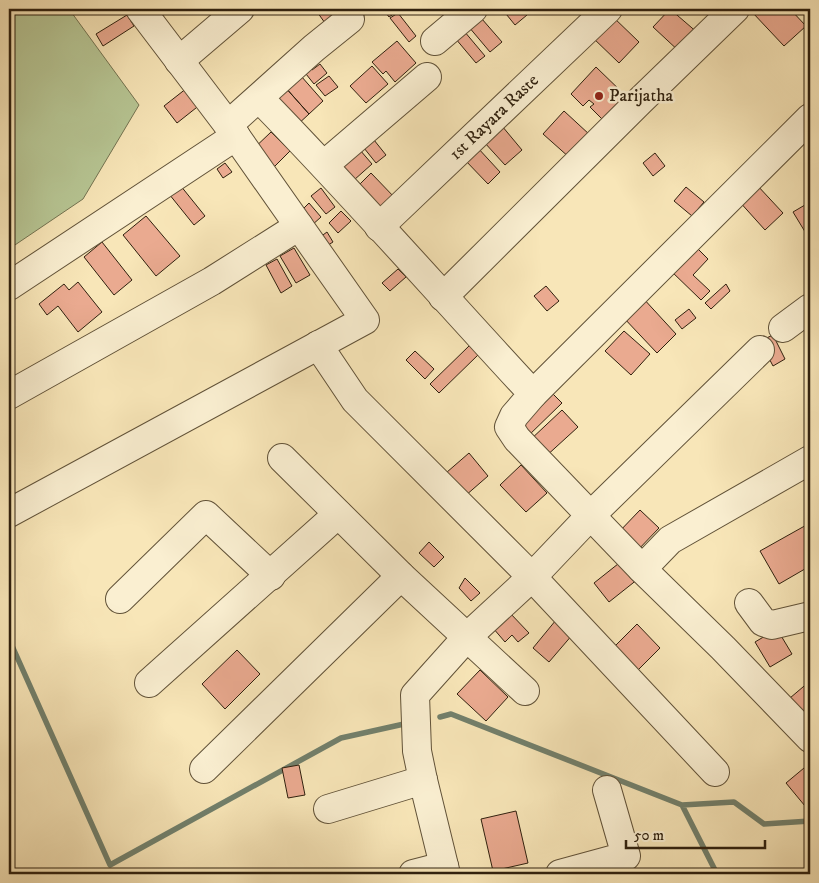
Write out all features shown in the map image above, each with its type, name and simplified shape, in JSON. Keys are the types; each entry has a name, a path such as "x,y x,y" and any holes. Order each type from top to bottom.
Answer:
{"street":[{"path":"9,513 365,320 232,130 140,9"},
{"path":"179,61 240,9"},
{"path":"434,42 473,9"},
{"name":"1st Rayara Raste","path":"380,227 608,9"},
{"path":"443,297 734,9"},
{"path":"9,286 232,130 259,98 350,19"},
{"path":"324,165 427,77"},
{"path":"259,98 324,165 533,394"},
{"path":"810,118 533,394 514,416 508,427 516,439 642,569 723,648 810,738"},
{"path":"9,395 212,281 299,226"},
{"path":"783,328 810,308"},
{"path":"318,344 354,400 532,577 716,772"},
{"path":"413,874 445,870 423,780 418,751 415,695 467,637 532,577 591,515 760,350"},
{"path":"282,458 401,576 524,691"},
{"path":"642,569 670,540 810,460"},
{"path":"120,599 206,514 270,576"},
{"path":"149,683 338,514"},
{"path":"204,768 401,576"},
{"path":"749,603 763,622 772,625 810,616"},
{"path":"328,809 423,780"},
{"path":"560,874 628,865 607,790"}],"green space":[{"path":"9,9 69,9 139,105 83,199 9,249"}],"building":[{"path":"315,9 332,9 341,22 330,30"},
{"path":"383,9 401,9 389,17"},
{"path":"502,9 522,9 527,15 515,25"},
{"path":"670,9 699,34 681,53 653,27"},
{"path":"756,9 790,9 806,26 784,46 752,12"},
{"path":"475,11 502,42 490,52 463,20"},
{"path":"398,13 416,36 409,42 390,18"},
{"path":"127,15 134,26 103,46 96,34"},
{"path":"611,15 639,42 619,63 591,36"},
{"path":"459,25 485,56 476,63 450,32"},
{"path":"397,41 416,63 395,82 386,71 383,74 372,62"},
{"path":"320,64 327,73 314,84 302,69 307,65 312,70"},
{"path":"372,66 388,84 366,103 350,86"},
{"name":"Parijatha","path":"596,67 627,97 604,121 590,107 594,104 589,100 583,106 571,94"},
{"path":"301,76 323,101 309,114 286,88"},
{"path":"329,76 338,87 325,96 316,85"},
{"path":"284,86 309,114 296,126 271,98"},
{"path":"187,88 201,104 177,123 164,106"},
{"path":"564,111 590,135 570,158 543,134"},
{"path":"502,126 522,150 505,165 484,142"},
{"path":"366,130 386,155 376,163 356,138"},
{"path":"271,132 290,151 268,173 249,153"},
{"path":"477,147 500,172 488,184 464,159"},
{"path":"360,150 372,164 354,180 342,166"},
{"path":"655,153 665,166 653,176 643,163"},
{"path":"225,163 232,172 223,178 217,169"},
{"path":"371,173 396,199 379,215 355,189"},
{"path":"176,180 205,216 194,225 165,189"},
{"path":"756,184 783,213 765,230 738,200"},
{"path":"686,187 704,202 692,216 674,201"},
{"path":"321,188 335,207 326,214 311,196"},
{"path":"810,202 810,240 793,212"},
{"path":"309,203 321,217 311,226 299,213"},
{"path":"341,211 351,221 338,233 329,223"},
{"path":"146,216 180,256 156,276 123,235"},
{"path":"327,232 333,242 322,249 316,240"},
{"path":"102,242 132,280 114,295 84,257"},
{"path":"693,244 708,259 693,275 710,291 701,300 669,269"},
{"path":"294,248 310,275 296,283 280,256"},
{"path":"277,259 292,286 281,293 266,265"},
{"path":"398,269 406,277 390,291 382,283"},
{"path":"78,282 102,312 78,332 58,306 47,315 39,304 64,284 69,290"},
{"path":"726,284 730,291 711,309 705,303"},
{"path":"546,286 559,301 547,311 534,296"},
{"path":"642,297 676,334 657,353 622,316"},
{"path":"689,309 696,318 682,329 675,320"},
{"path":"624,331 650,354 631,375 605,351"},
{"path":"773,335 785,359 773,366 760,341"},
{"path":"470,345 479,354 439,393 430,384"},
{"path":"415,351 434,369 425,379 406,360"},
{"path":"548,389 562,403 526,438 513,423"},
{"path":"562,410 578,427 544,458 529,441"},
{"path":"469,453 488,476 465,496 439,479"},
{"path":"521,465 547,493 526,512 500,485"},
{"path":"640,510 659,528 635,553 616,535"},
{"path":"810,523 810,566 779,584 760,551"},
{"path":"429,542 444,557 434,567 419,553"},
{"path":"623,560 638,579 609,602 594,583"},
{"path":"465,578 480,593 471,601 459,588"},
{"path":"509,612 529,633 518,642 512,635 505,642 493,628"},
{"path":"556,620 573,634 549,662 533,648"},
{"path":"637,624 660,648 633,675 610,651"},
{"path":"777,629 792,654 770,667 755,642"},
{"path":"237,650 260,674 225,709 202,684"},
{"path":"480,670 508,697 486,721 457,694"},
{"path":"810,681 810,724 790,698"},
{"path":"810,763 810,802 805,806 786,783"},
{"path":"299,765 305,795 288,798 282,768"},
{"path":"516,811 528,863 493,871 481,819"}],"waterway":[{"path":"9,639 110,865 341,738 404,724"},
{"path":"440,717 451,714 682,805 734,802 764,824 810,821"},
{"path":"682,805 717,874"}],"place":[{"name":"Parijatha","path":"599,96"}]}
